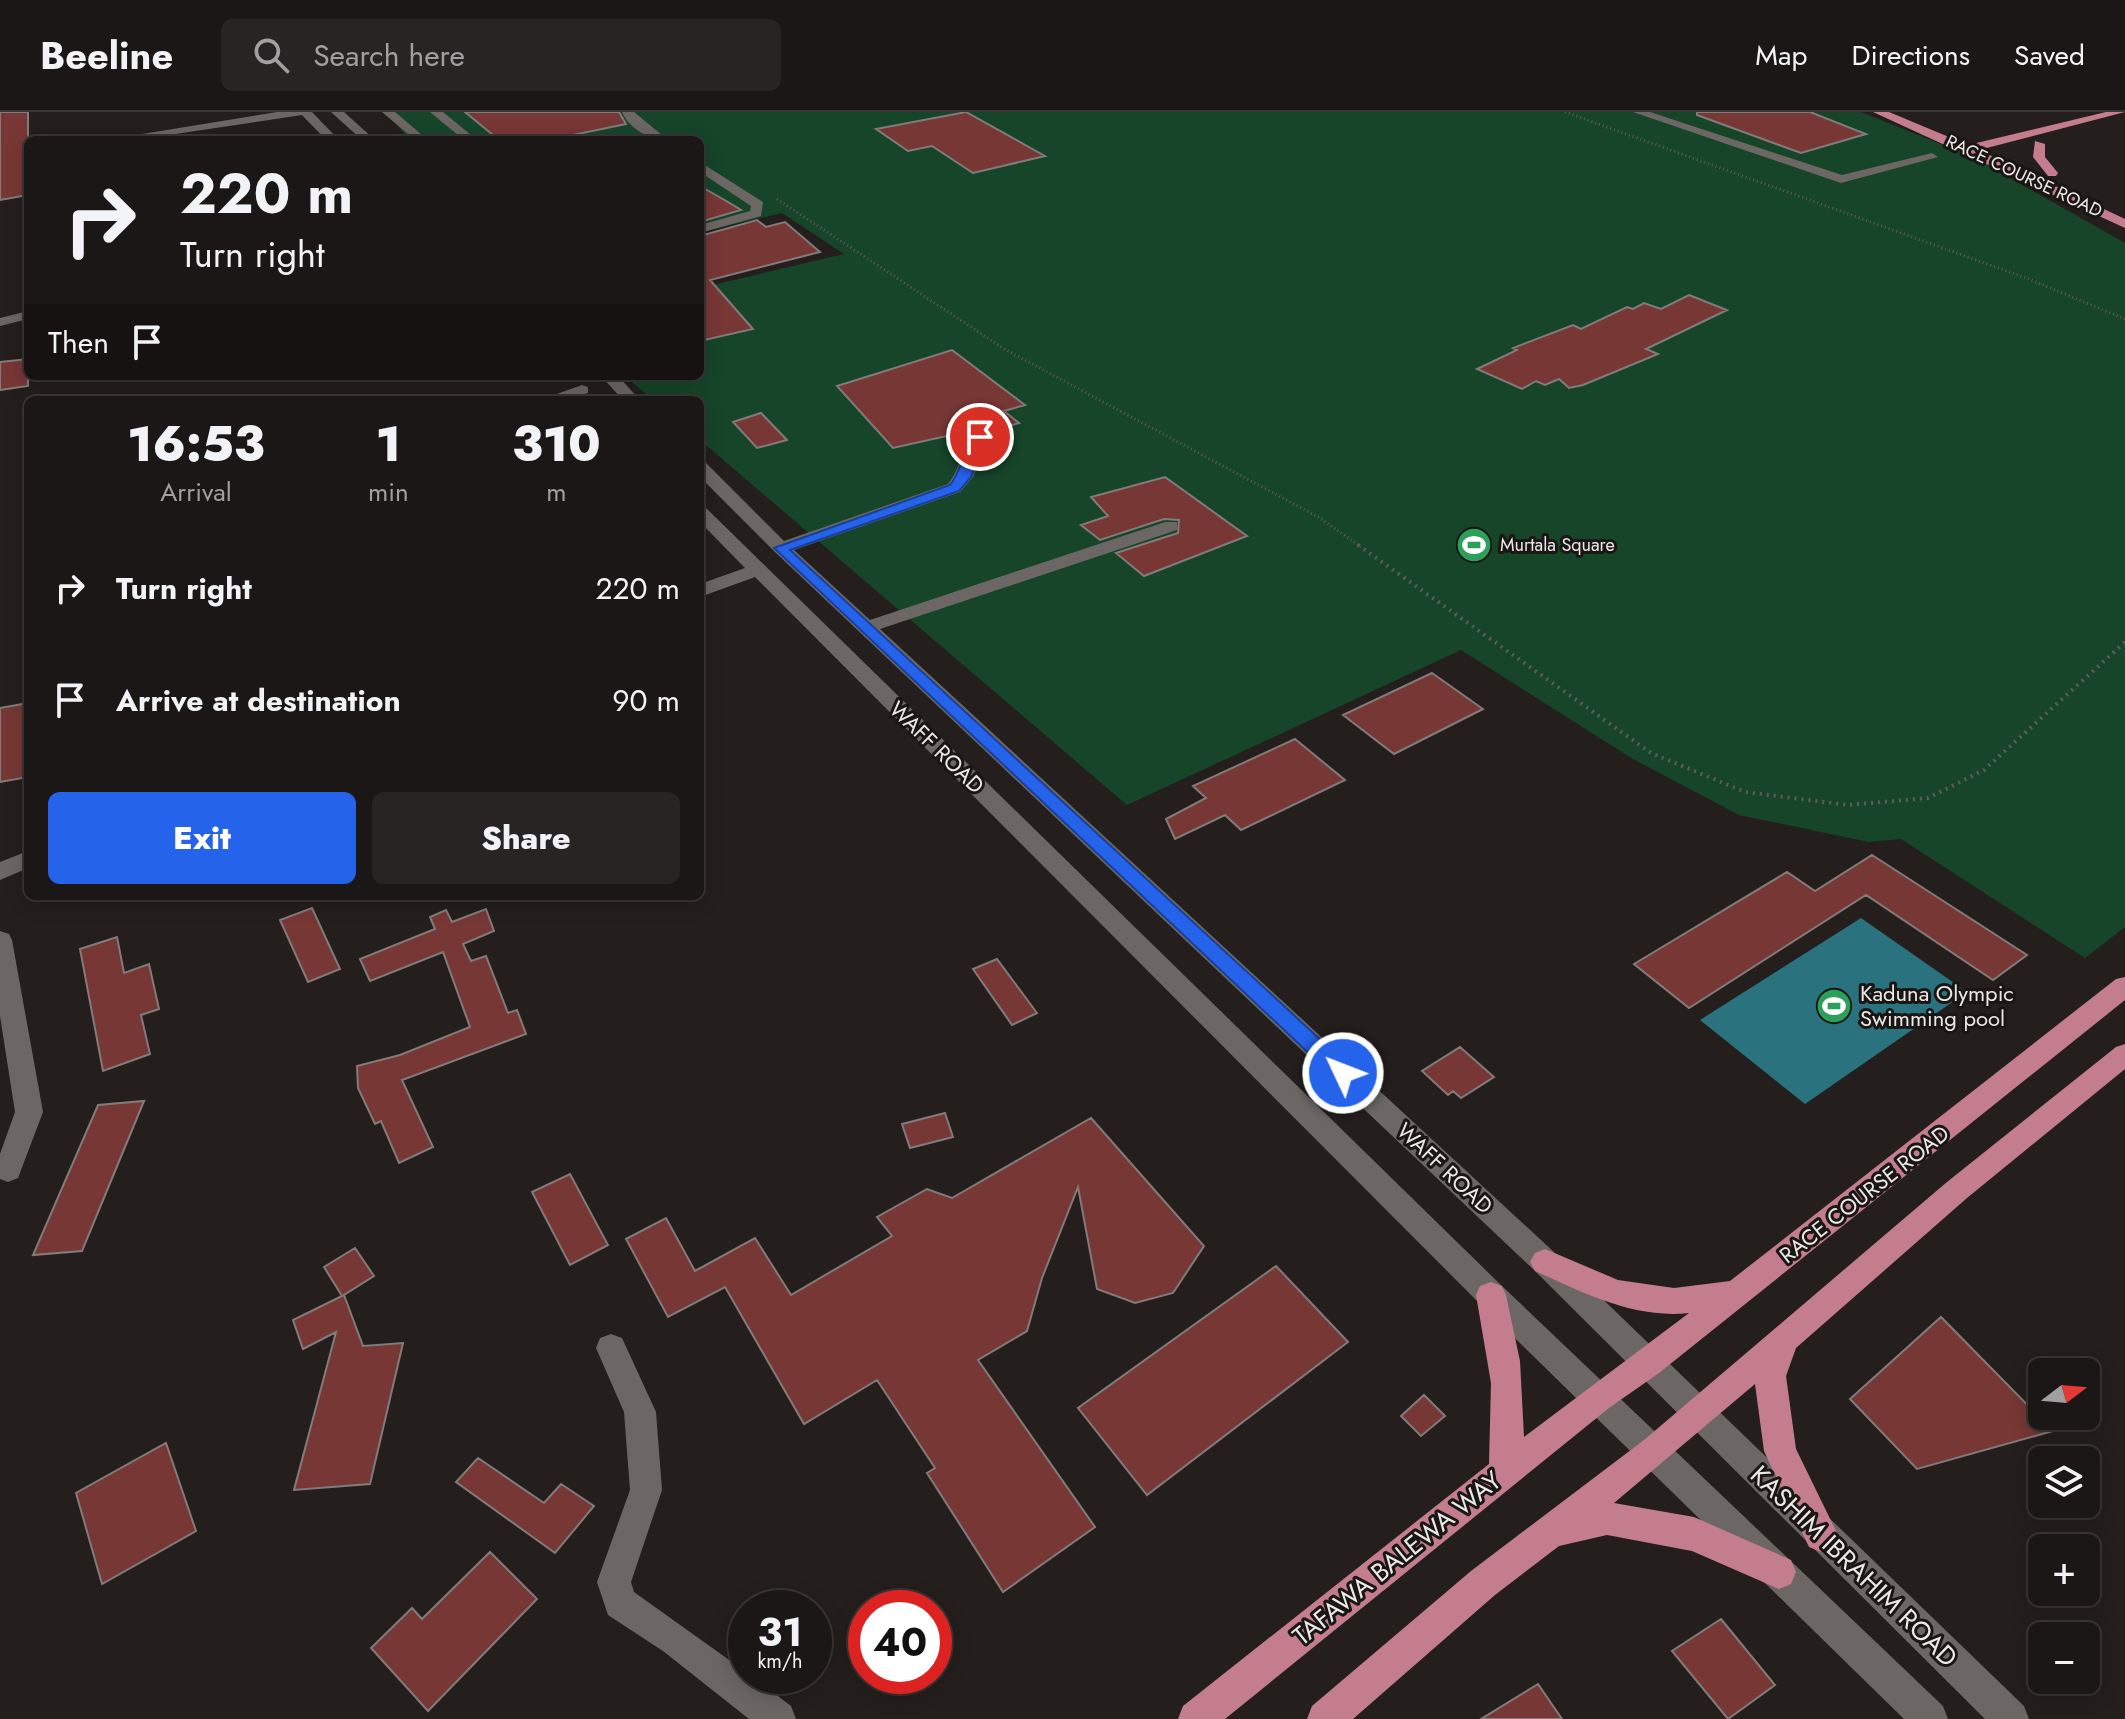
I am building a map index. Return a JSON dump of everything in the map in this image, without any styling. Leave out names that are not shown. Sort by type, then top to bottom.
[{"type":"main road","name":"RACE COURSE ROAD","points":[[1879,112],[1968,149],[2005,152],[2125,210]]},
{"type":"main road","name":"RACE COURSE ROAD","points":[[1904,112],[1942,127],[2125,224]]},
{"type":"main road","points":[[1987,151],[2027,136],[2120,112]]},
{"type":"main road","points":[[2005,152],[2125,123]]},
{"type":"main road","points":[[1942,127],[1957,129]]},
{"type":"main road","points":[[1971,131],[2027,136]]},
{"type":"main road","points":[[2039,144],[2039,157],[2052,173]]},
{"type":"main road","name":"RACE COURSE ROAD","points":[[1598,1397],[1648,1363],[2125,986]]},
{"type":"main road","points":[[1325,1719],[1483,1583],[1655,1451],[1786,1335],[2125,1054]]},
{"type":"main road","points":[[1545,1262],[1616,1293],[1674,1301],[1734,1294]]},
{"type":"main road","points":[[1491,1295],[1503,1343],[1511,1418],[1505,1472]]},
{"type":"main road","points":[[1786,1335],[1770,1376],[1780,1451],[1821,1535]]},
{"type":"main road","name":"TAFAWA BALEWA WAY","points":[[1196,1719],[1598,1397]]},
{"type":"main road","points":[[1552,1532],[1607,1518],[1694,1534],[1779,1572]]},
{"type":"street","points":[[138,136],[302,112],[329,136]]},
{"type":"street","points":[[337,112],[364,136]]},
{"type":"street","points":[[388,112],[417,136]]},
{"type":"street","points":[[436,112],[466,136]]},
{"type":"street","points":[[628,112],[631,119],[656,136]]},
{"type":"street","points":[[1639,112],[1841,179],[1968,149]]},
{"type":"street","points":[[704,169],[758,205],[756,213],[744,219],[704,228]]},
{"type":"street","points":[[0,311],[24,305]]},
{"type":"street","points":[[0,322],[24,316]]},
{"type":"street","points":[[573,380],[587,395]]},
{"type":"street","points":[[613,380],[628,396]]},
{"type":"street","points":[[781,548],[954,488],[964,477],[980,437]]},
{"type":"street","name":"WAFF ROAD","points":[[704,471],[781,548],[1545,1262],[1698,1413]]},
{"type":"street","name":"WAFF ROAD","points":[[704,516],[1491,1295],[1655,1451]]},
{"type":"street","points":[[868,627],[1171,526]]},
{"type":"street","points":[[704,590],[756,570]]},
{"type":"street","points":[[0,872],[24,861]]},
{"type":"street","points":[[0,940],[29,1112],[8,1170]]},
{"type":"street","points":[[611,1348],[640,1412],[646,1490],[614,1582],[620,1603],[675,1639],[778,1719]]},
{"type":"street","name":"KASHIM IBRAHIM ROAD","points":[[1698,1413],[2011,1719]]},
{"type":"street","points":[[1655,1451],[1930,1719]]},
{"type":"path","points":[[1565,112],[2029,279],[2125,319]]},
{"type":"path","points":[[773,197],[1006,350],[1320,518],[1651,753],[1745,792],[1848,805],[1928,798],[1984,770],[2125,642]]},
{"type":"green space","name":"Murtala Square","points":[[385,112],[1861,112],[1973,157],[2125,243],[2125,927],[2085,958],[1901,839],[1869,842],[1739,815],[1633,759],[1461,650],[1127,805],[704,443],[704,396],[648,396],[630,380],[704,380],[704,287],[844,254],[782,213],[704,231],[704,136],[406,136]]},
{"type":"water","name":"Kaduna Olympic Swimming pool","points":[[1861,918],[1967,992],[1805,1104],[1700,1020]]},
{"type":"building","points":[[0,112],[28,112],[28,136],[24,136],[24,196],[0,200]]},
{"type":"building","points":[[465,112],[619,112],[626,124],[568,136],[494,136]]},
{"type":"building","points":[[966,112],[1045,156],[973,173],[932,146],[908,151],[876,129]]},
{"type":"building","points":[[1697,112],[1810,112],[1866,134],[1801,153],[1697,115]]},
{"type":"building","points":[[704,188],[728,202],[741,210],[704,221]]},
{"type":"building","points":[[757,220],[766,227],[785,222],[820,252],[710,280],[753,329],[704,340],[704,235]]},
{"type":"building","points":[[1689,295],[1727,310],[1646,349],[1658,354],[1583,385],[1569,388],[1559,379],[1545,385],[1536,381],[1522,389],[1477,369],[1517,350],[1513,348],[1573,325],[1581,329],[1627,307],[1633,309],[1644,303],[1661,309]]},
{"type":"building","points":[[952,350],[1025,405],[1004,411],[1019,423],[987,433],[978,429],[893,448],[837,386]]},
{"type":"building","points":[[24,359],[24,380],[28,380],[28,386],[0,390],[0,362]]},
{"type":"building","points":[[761,413],[787,440],[757,448],[733,422]]},
{"type":"building","points":[[1165,477],[1247,536],[1144,576],[1116,553],[1178,533],[1179,520],[1164,519],[1100,540],[1081,525],[1108,516],[1091,497]]},
{"type":"building","points":[[1432,673],[1483,709],[1394,754],[1343,715]]},
{"type":"building","points":[[24,704],[24,778],[0,782],[0,708]]},
{"type":"building","points":[[1295,739],[1345,780],[1241,830],[1225,815],[1175,839],[1166,819],[1206,798],[1193,786]]},
{"type":"building","points":[[1872,855],[2027,955],[1993,980],[1866,895],[1689,1008],[1634,964],[1787,872],[1815,891]]},
{"type":"building","points":[[312,908],[340,969],[308,982],[280,920]]},
{"type":"building","points":[[486,909],[494,931],[463,944],[471,961],[486,956],[508,1013],[517,1010],[526,1034],[402,1080],[433,1147],[399,1163],[381,1121],[375,1124],[358,1088],[357,1066],[400,1055],[470,1027],[443,952],[370,981],[360,959],[435,929],[430,917],[446,910],[452,922]]},
{"type":"building","points":[[117,937],[124,973],[149,964],[159,1009],[141,1015],[150,1054],[103,1071],[80,949]]},
{"type":"building","points":[[997,959],[1037,1013],[1012,1025],[973,969]]},
{"type":"building","points":[[1460,1047],[1494,1077],[1461,1098],[1453,1091],[1448,1095],[1422,1071]]},
{"type":"building","points":[[144,1101],[82,1251],[33,1255],[98,1105]]},
{"type":"building","points":[[945,1113],[953,1137],[910,1148],[902,1124]]},
{"type":"building","points":[[1091,1118],[1204,1246],[1173,1293],[1135,1303],[1097,1289],[1078,1187],[1042,1278],[1027,1331],[978,1360],[1095,1527],[1003,1592],[927,1473],[935,1468],[877,1380],[804,1424],[725,1287],[668,1317],[626,1239],[666,1218],[695,1271],[755,1238],[791,1295],[892,1236],[877,1217],[927,1189],[952,1198]]},
{"type":"building","points":[[570,1174],[608,1245],[570,1265],[532,1192]]},
{"type":"building","points":[[355,1248],[374,1276],[344,1295],[363,1346],[403,1343],[370,1484],[294,1490],[336,1332],[303,1349],[293,1320],[342,1296],[324,1267]]},
{"type":"building","points":[[1276,1266],[1348,1342],[1147,1495],[1078,1408]]},
{"type":"building","points":[[1941,1317],[2028,1406],[2028,1430],[2053,1431],[1917,1469],[1850,1399]]},
{"type":"building","points":[[1424,1395],[1445,1416],[1421,1436],[1401,1416]]},
{"type":"building","points":[[166,1443],[196,1531],[102,1584],[76,1493]]},
{"type":"building","points":[[478,1458],[544,1503],[561,1484],[594,1506],[555,1553],[456,1482]]},
{"type":"building","points":[[490,1552],[537,1599],[428,1711],[371,1648],[412,1608],[422,1619]]},
{"type":"building","points":[[1721,1619],[1775,1685],[1728,1719],[1672,1651]]},
{"type":"building","points":[[1538,1684],[1562,1719],[1481,1719]]},
{"type":"place","name":"Murtala Square","points":[[1474,545]]},
{"type":"place","name":"Kaduna Olympic Swimming pool","points":[[1834,1006]]},
{"type":"route","points":[[980,437],[964,477],[954,488],[781,548],[1343,1073]]}]
